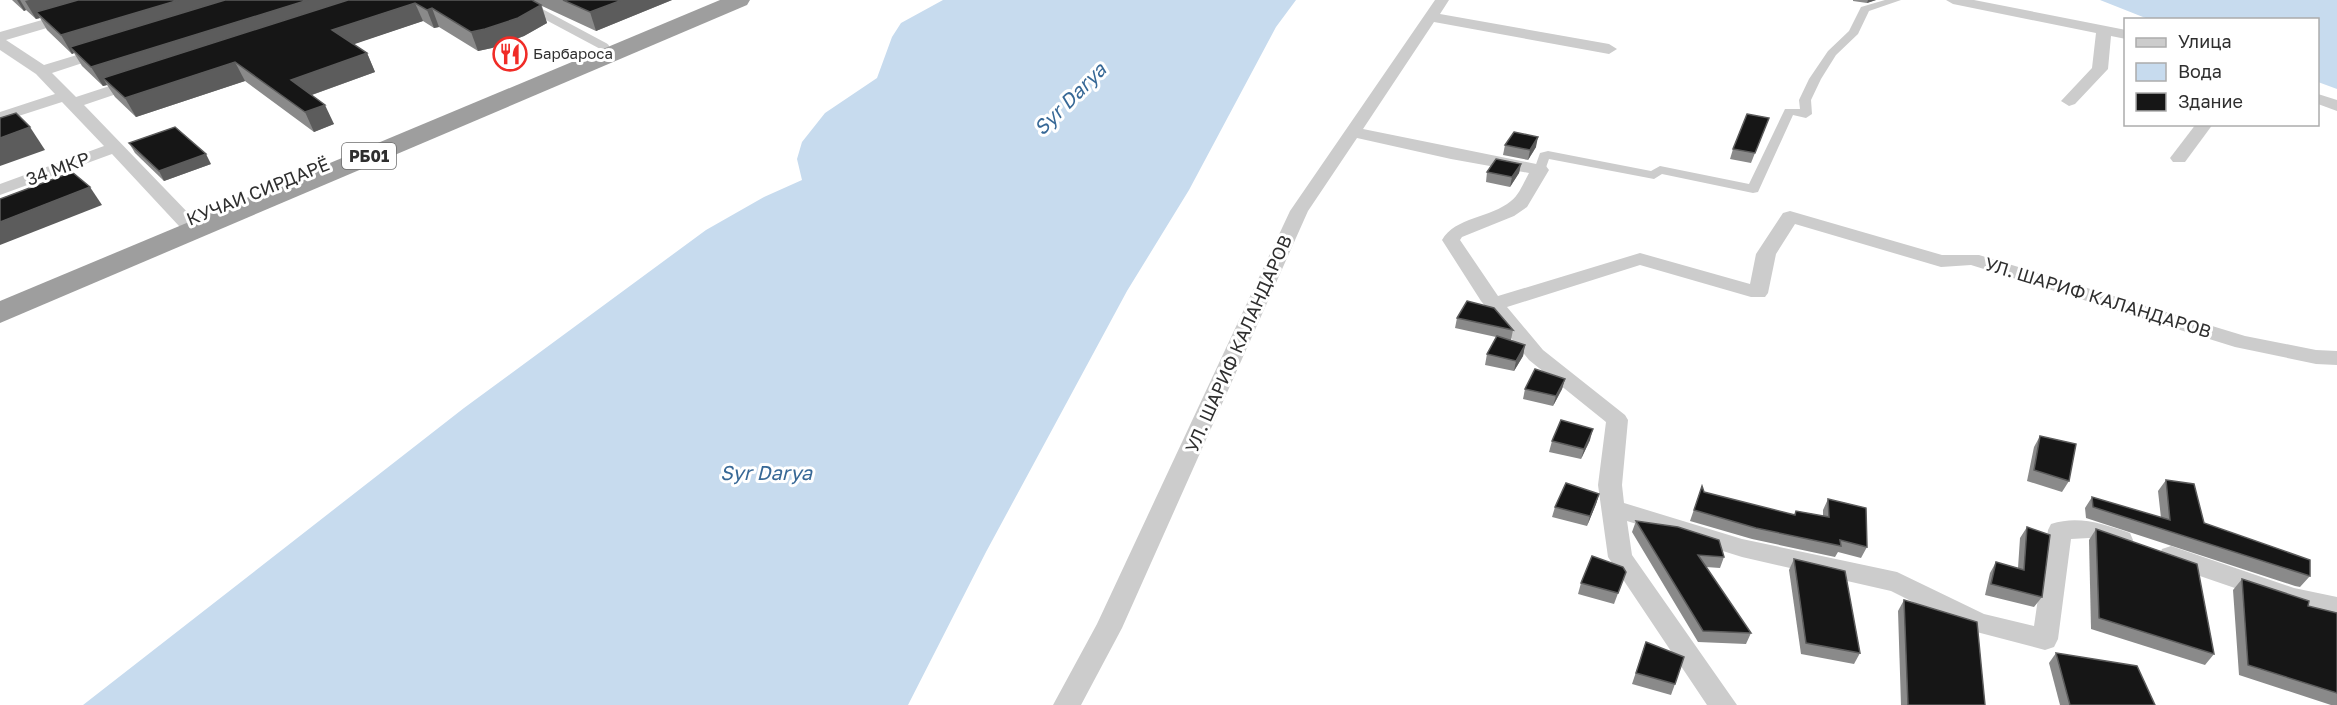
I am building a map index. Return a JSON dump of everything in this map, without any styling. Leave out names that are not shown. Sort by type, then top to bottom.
[{"type":"highway","name":"КУЧАИ СИРДАРЁ","points":[[0,300],[715,0]]},
{"type":"highway","name":"РБ01","points":[[0,313],[738,0]]},
{"type":"street","points":[[0,37],[127,0]]},
{"type":"street","points":[[1723,705],[1620,558],[1610,485],[1617,420],[1536,355],[1494,304],[1451,240],[1455,233],[1508,212],[1521,203],[1544,156],[1548,155],[1654,175],[1660,170],[1753,189],[1789,111],[1806,114],[1805,100],[1832,53],[1854,32],[1865,9],[1896,0]]},
{"type":"street","points":[[1953,0],[2124,35]]},
{"type":"street","points":[[1436,8],[1610,49]]},
{"type":"street","name":"УЛ. ШАРИФ КАЛАНДАРОВ","points":[[1067,705],[1109,628],[1299,211],[1436,8]]},
{"type":"street","points":[[2069,101],[2100,69],[2104,31]]},
{"type":"street","points":[[0,43],[42,70],[186,222]]},
{"type":"street","points":[[42,70],[122,46]]},
{"type":"street","points":[[0,117],[150,78]]},
{"type":"street","points":[[2319,99],[2337,106]]},
{"type":"street","points":[[2179,158],[2203,126]]},
{"type":"street","points":[[1353,132],[1451,154],[1539,170]]},
{"type":"street","name":"34 МКР","points":[[0,190],[116,147]]},
{"type":"street","name":"УЛ. ШАРИФ КАЛАНДАРОВ","points":[[1494,304],[1640,259],[1758,293],[1766,254],[1790,217],[1941,261],[1972,259],[2242,342],[2316,357],[2337,358]]},
{"type":"street","points":[[1613,508],[1742,548],[1898,582],[1978,623],[2044,639],[2061,530],[2090,530],[2293,598],[2337,607]]},
{"type":"lane","points":[[517,0],[605,47]]},
{"type":"water","name":"Syr Darya","points":[[943,0],[1296,0],[1276,27],[1189,190],[1127,291],[986,552],[908,705],[83,705],[464,408],[706,230],[764,197],[802,180],[797,159],[802,142],[825,113],[877,78],[892,37],[901,23]]},
{"type":"water","points":[[2100,0],[2337,0],[2337,89],[2319,82],[2319,18],[2145,18]]},
{"type":"building","points":[[78,0],[179,0],[61,35],[36,12]]},
{"type":"building","points":[[225,0],[308,0],[91,67],[70,47]]},
{"type":"building","points":[[348,0],[532,0],[541,5],[518,18],[471,32],[432,8],[427,10],[415,3],[332,30],[367,53],[291,80],[325,105],[305,112],[235,62],[125,98],[103,78]]},
{"type":"building","points":[[563,0],[622,0],[590,12]]},
{"type":"building","points":[[16,113],[30,127],[0,138],[0,118]]},
{"type":"building","points":[[1747,114],[1769,118],[1755,153],[1733,149]]},
{"type":"building","points":[[175,127],[206,154],[159,171],[129,143]]},
{"type":"building","points":[[1514,132],[1538,137],[1530,150],[1505,145]]},
{"type":"building","points":[[1496,159],[1521,164],[1512,177],[1487,172]]},
{"type":"building","points":[[72,172],[90,187],[0,222],[0,199]]},
{"type":"building","points":[[1467,301],[1494,308],[1513,330],[1457,318]]},
{"type":"building","points":[[1497,336],[1525,345],[1516,361],[1487,354]]},
{"type":"building","points":[[1535,369],[1565,379],[1556,396],[1525,389]]},
{"type":"building","points":[[1561,420],[1593,429],[1584,449],[1552,441]]},
{"type":"building","points":[[2040,436],[2076,444],[2069,481],[2034,470]]},
{"type":"building","points":[[2166,480],[2194,484],[2204,523],[2310,560],[2310,576],[2093,507],[2092,497],[2170,520]]},
{"type":"building","points":[[1566,483],[1599,494],[1590,516],[1555,507]]},
{"type":"building","points":[[1702,486],[1704,492],[1795,515],[1796,511],[1829,517],[1828,499],[1866,508],[1867,547],[1840,540],[1841,546],[1756,528],[1694,510]]},
{"type":"building","points":[[1636,521],[1678,527],[1719,540],[1724,557],[1698,555],[1751,633],[1703,631]]},
{"type":"building","points":[[2027,527],[2050,535],[2042,597],[1991,584],[1996,562],[2024,570]]},
{"type":"building","points":[[2096,529],[2197,564],[2214,654],[2099,618]]},
{"type":"building","points":[[1592,556],[1623,567],[1626,572],[1618,593],[1581,583]]},
{"type":"building","points":[[1794,559],[1845,571],[1860,653],[1806,643]]},
{"type":"building","points":[[2242,579],[2309,601],[2308,606],[2337,613],[2337,693],[2248,665]]},
{"type":"building","points":[[1904,600],[1977,622],[1985,705],[1908,705]]},
{"type":"building","points":[[1646,642],[1684,657],[1675,684],[1636,673]]},
{"type":"building","points":[[2056,653],[2137,666],[2155,705],[2070,705]]},
{"type":"place","name":"Барбароса","points":[[510,54]]}]
